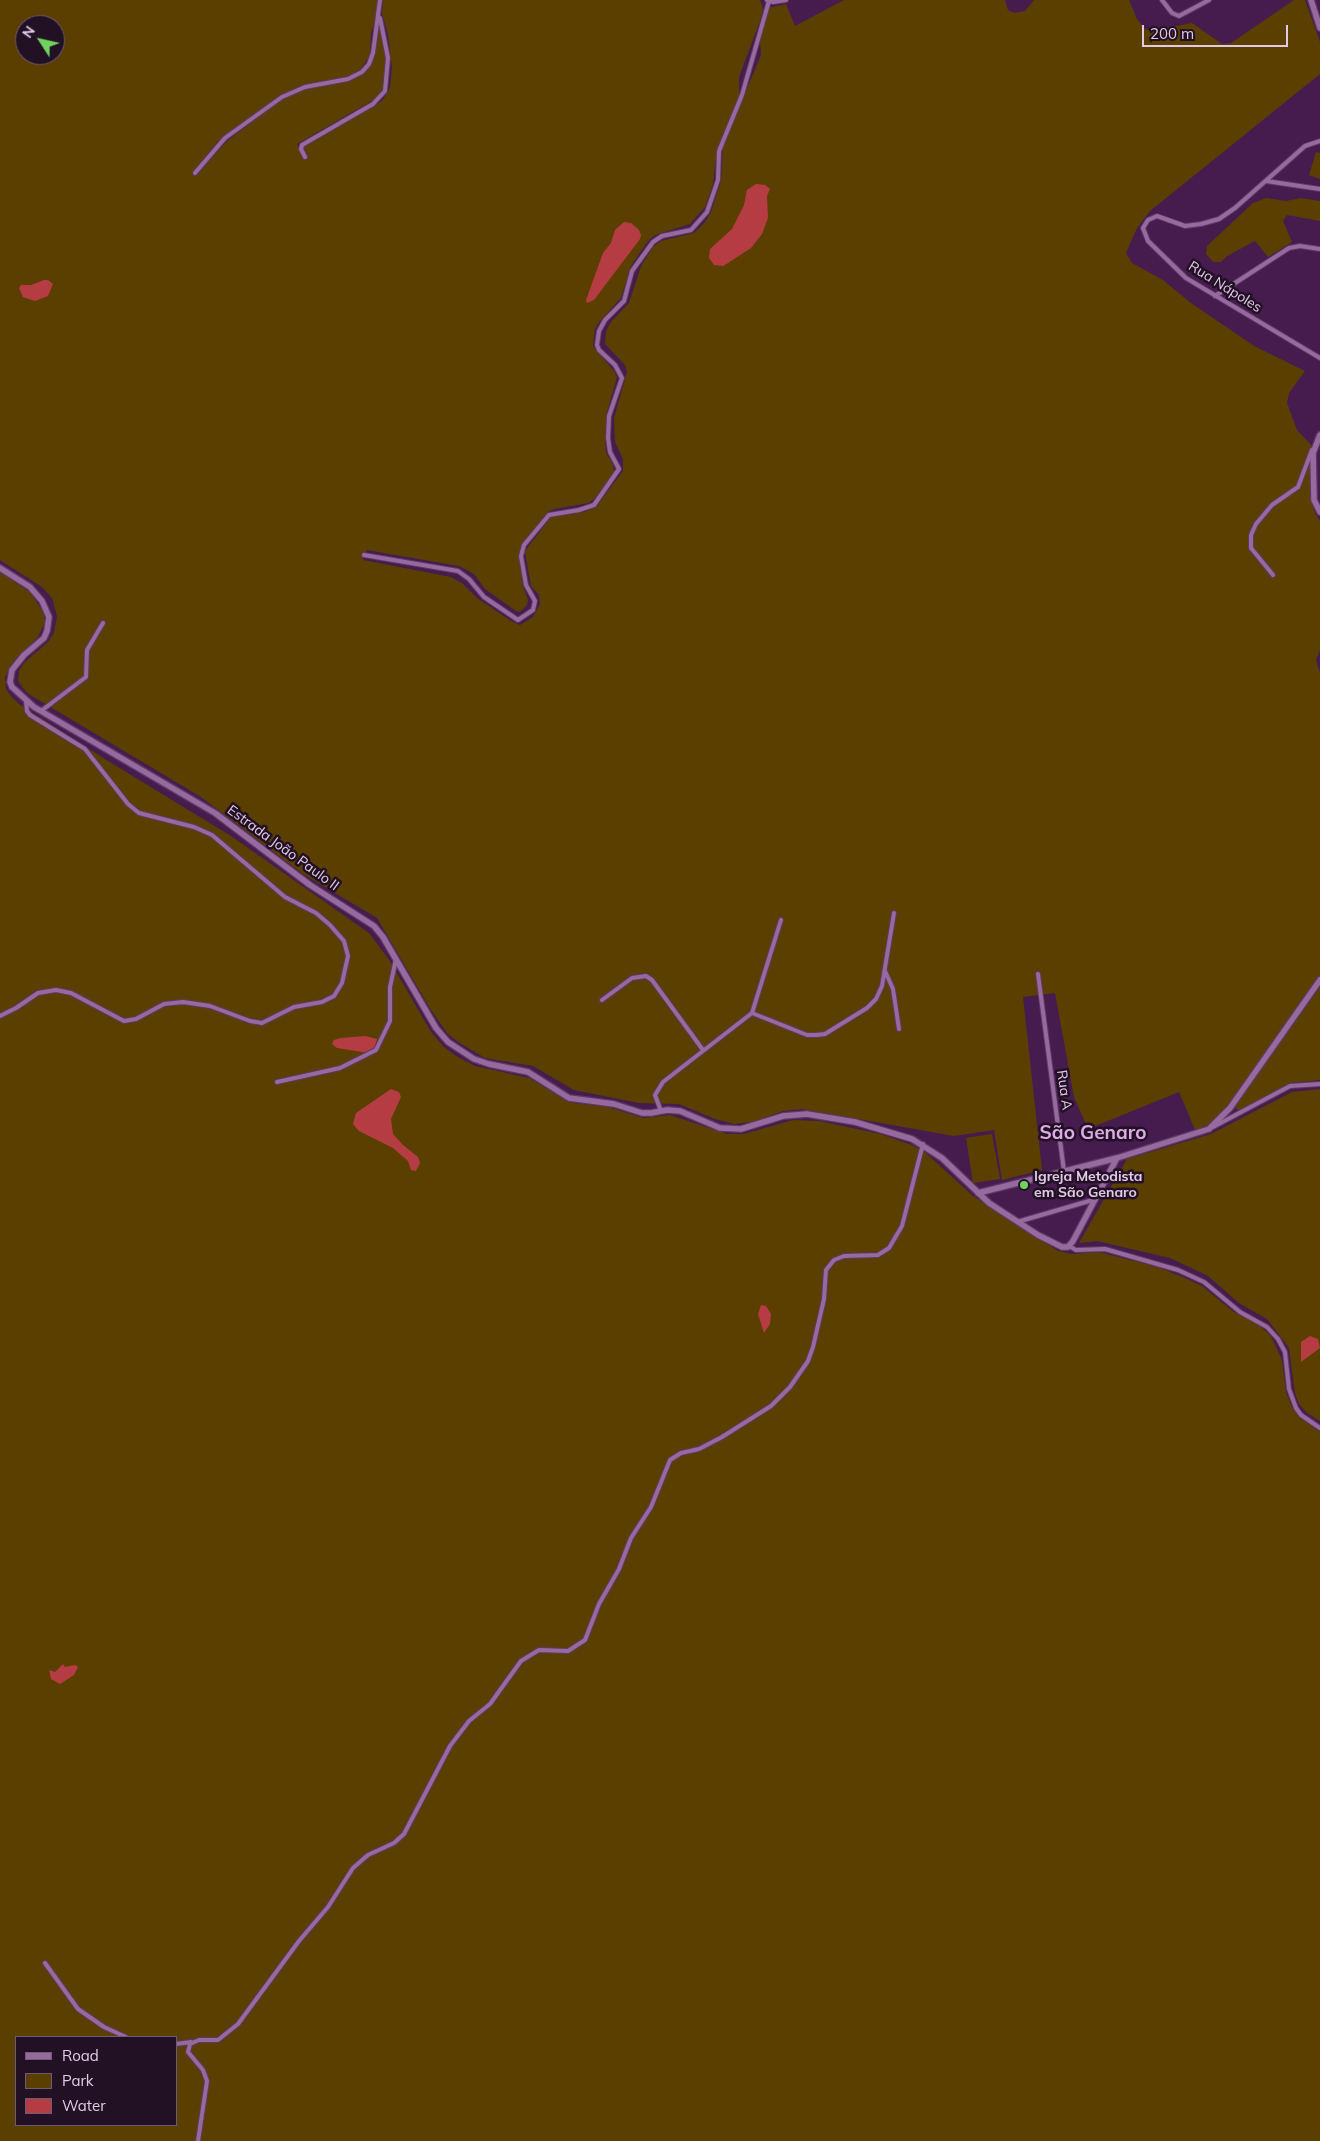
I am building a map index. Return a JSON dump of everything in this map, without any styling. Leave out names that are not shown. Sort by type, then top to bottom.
[{"type":"street","points":[[195,173],[225,138],[282,97],[305,86],[348,79],[362,72],[369,64],[374,53],[374,33],[379,14],[380,0]]},
{"type":"street","points":[[364,555],[458,571],[469,579],[484,597],[518,620],[533,610],[535,601],[526,585],[521,556],[524,545],[549,515],[579,510],[594,504],[619,469],[610,452],[608,438],[609,416],[622,378],[615,366],[599,350],[597,345],[601,327],[624,301],[632,271],[653,242],[662,236],[691,230],[705,214],[717,187],[719,151],[742,96],[768,1],[786,0]]},
{"type":"street","points":[[1162,0],[1170,12],[1177,16],[1209,0]]},
{"type":"street","points":[[1311,0],[1320,28]]},
{"type":"street","points":[[305,157],[301,149],[302,145],[373,104],[385,91],[388,58],[379,14]]},
{"type":"street","points":[[1266,181],[1305,146],[1320,141]]},
{"type":"street","points":[[1266,181],[1320,189]]},
{"type":"street","name":"Rua Nápoles","points":[[1266,181],[1234,208],[1214,221],[1186,226],[1160,216],[1150,218],[1143,228],[1148,241],[1186,278],[1320,358]]},
{"type":"street","points":[[1215,296],[1289,248],[1300,246],[1320,249]]},
{"type":"street","points":[[1273,575],[1251,548],[1251,535],[1256,524],[1272,504],[1300,484],[1320,434]]},
{"type":"street","points":[[1315,446],[1314,500],[1320,512]]},
{"type":"street","name":"Estrada João Paulo II","points":[[0,568],[36,594],[47,609],[49,617],[44,638],[18,661],[10,676],[12,687],[26,701],[41,711],[215,813],[310,885],[374,926],[396,959],[436,1028],[448,1042],[474,1059],[528,1072],[570,1098],[614,1104],[642,1113],[680,1111],[711,1125],[729,1129],[754,1126],[783,1116],[807,1114],[855,1122],[923,1144],[942,1158],[978,1193],[1016,1222],[1056,1245],[1070,1246],[1076,1250],[1106,1249],[1178,1270],[1204,1282],[1240,1312],[1267,1327],[1278,1339],[1285,1352],[1289,1389],[1296,1408],[1308,1422],[1320,1428]]},
{"type":"street","points":[[41,711],[86,677],[87,650],[103,623]]},
{"type":"street","points":[[0,1016],[38,993],[56,990],[77,996],[124,1021],[136,1019],[164,1004],[183,1002],[210,1006],[250,1021],[262,1023],[294,1007],[322,1002],[334,996],[342,983],[348,956],[344,941],[330,925],[316,913],[285,897],[212,835],[194,827],[139,813],[128,804],[85,749],[30,715],[27,711],[26,701]]},
{"type":"street","points":[[752,1013],[807,1034],[825,1034],[872,1003],[881,990],[894,913]]},
{"type":"street","points":[[661,1111],[656,1095],[659,1087],[703,1050],[752,1013],[781,920]]},
{"type":"street","points":[[277,1082],[340,1068],[376,1050],[390,1021],[390,987],[396,959]]},
{"type":"street","points":[[885,971],[893,989],[899,1029]]},
{"type":"street","name":"Rua A","points":[[1038,974],[1064,1170]]},
{"type":"street","points":[[602,1000],[632,978],[646,976],[652,980],[703,1050]]},
{"type":"street","points":[[1209,1129],[1230,1108],[1320,980]]},
{"type":"street","points":[[978,1193],[1117,1158],[1209,1129],[1249,1110],[1290,1086],[1320,1084]]},
{"type":"street","points":[[178,2044],[218,2040],[238,2024],[299,1941],[328,1907],[353,1868],[368,1855],[394,1843],[404,1834],[450,1746],[469,1721],[490,1704],[521,1661],[539,1650],[568,1651],[585,1640],[599,1604],[619,1569],[631,1538],[652,1507],[670,1460],[681,1453],[706,1446],[737,1428],[771,1406],[790,1387],[808,1361],[813,1347],[824,1299],[826,1270],[834,1260],[844,1256],[884,1253],[889,1248],[902,1226],[923,1144]]},
{"type":"street","points":[[1070,1246],[1117,1158]]},
{"type":"street","points":[[1016,1222],[1096,1199]]},
{"type":"street","points":[[45,1963],[78,2009],[104,2027],[124,2036]]},
{"type":"street","points":[[193,2042],[187,2050],[203,2070],[207,2081],[198,2141]]},
{"type":"green space","points":[[0,0],[378,0],[377,15],[371,33],[370,55],[361,69],[350,76],[300,86],[275,100],[218,141],[192,173],[196,176],[226,142],[281,100],[302,89],[346,82],[363,74],[376,55],[376,33],[380,21],[386,54],[386,80],[383,91],[375,99],[297,144],[304,159],[307,157],[302,148],[382,101],[390,88],[392,67],[388,35],[382,13],[383,0],[760,0],[763,9],[760,21],[739,77],[739,97],[717,149],[713,184],[705,207],[690,224],[655,235],[648,241],[631,266],[621,298],[595,329],[593,346],[617,377],[607,412],[605,438],[606,453],[613,464],[614,472],[595,498],[589,503],[554,509],[548,512],[522,544],[519,556],[523,586],[528,600],[527,605],[520,612],[516,611],[485,589],[474,574],[459,566],[367,550],[363,560],[451,577],[462,583],[477,598],[520,625],[533,617],[540,604],[539,595],[531,586],[525,552],[528,547],[551,517],[584,512],[596,507],[623,471],[623,459],[615,442],[614,418],[627,372],[625,365],[605,344],[606,331],[611,322],[629,303],[641,266],[653,247],[661,241],[694,233],[706,221],[711,212],[721,181],[723,146],[761,55],[760,39],[768,8],[786,4],[795,26],[844,0],[1005,0],[1008,10],[1014,13],[1025,11],[1034,0],[1129,0],[1137,19],[1145,29],[1152,31],[1192,23],[1222,44],[1231,43],[1294,0],[1305,0],[1320,42],[1320,74],[1150,211],[1137,228],[1126,253],[1132,263],[1163,280],[1191,303],[1254,346],[1305,371],[1289,393],[1287,403],[1297,430],[1312,446],[1311,500],[1320,521],[1320,650],[1316,660],[1320,673],[1320,975],[1223,1113],[1207,1127],[1196,1132],[1179,1092],[1088,1129],[1074,1097],[1055,993],[1023,997],[1042,1170],[1002,1180],[994,1130],[954,1136],[802,1109],[783,1111],[753,1122],[735,1124],[715,1119],[679,1104],[639,1103],[574,1090],[533,1066],[485,1058],[447,1033],[431,1010],[377,918],[303,874],[201,797],[27,693],[18,681],[19,671],[24,663],[48,642],[54,633],[57,616],[52,598],[42,587],[0,560]]},
{"type":"green space","points":[[1316,152],[1320,153],[1320,179],[1309,175]]},
{"type":"green space","points":[[1266,198],[1286,201],[1301,198],[1320,201],[1320,221],[1287,215],[1283,221],[1292,242],[1268,257],[1255,241],[1227,256],[1221,262],[1213,262],[1206,254],[1207,246],[1253,203]]},
{"type":"green space","points":[[0,572],[31,593],[44,614],[45,622],[38,637],[14,661],[5,677],[6,689],[10,695],[19,704],[108,761],[231,836],[369,933],[390,961],[431,1032],[444,1047],[456,1056],[475,1066],[529,1078],[574,1103],[608,1107],[643,1118],[670,1115],[727,1134],[744,1134],[793,1120],[819,1121],[880,1134],[912,1145],[926,1153],[973,1196],[1058,1251],[1072,1254],[1099,1252],[1158,1267],[1202,1286],[1234,1312],[1258,1324],[1271,1336],[1282,1360],[1286,1392],[1292,1407],[1299,1417],[1320,1432],[1320,2141],[0,2141]]},
{"type":"green space","points":[[1320,987],[1320,1080],[1292,1083],[1240,1111],[1234,1107]]},
{"type":"green space","points":[[1320,1089],[1320,1421],[1307,1413],[1299,1404],[1295,1393],[1289,1348],[1267,1319],[1239,1303],[1208,1276],[1170,1258],[1097,1241],[1079,1243],[1127,1159],[1211,1134],[1292,1092]]},
{"type":"green space","points":[[992,1134],[1000,1179],[973,1183],[966,1138]]},
{"type":"water","points":[[756,184],[765,185],[770,189],[767,196],[768,218],[762,234],[751,248],[728,263],[723,266],[714,265],[709,258],[710,249],[732,229],[744,205],[747,190]]},
{"type":"water","points":[[624,222],[631,223],[639,230],[640,239],[594,300],[587,303],[586,300],[603,253],[611,243],[615,230]]},
{"type":"water","points":[[48,280],[53,284],[48,296],[35,301],[23,297],[19,288],[21,285],[31,285]]},
{"type":"water","points":[[365,1036],[377,1039],[375,1047],[368,1053],[337,1048],[332,1044],[334,1040],[341,1038]]},
{"type":"water","points":[[391,1089],[399,1092],[401,1097],[391,1119],[393,1134],[418,1157],[420,1163],[416,1171],[411,1170],[408,1161],[393,1148],[359,1131],[353,1124],[356,1113]]},
{"type":"water","points":[[761,1305],[766,1306],[771,1314],[770,1324],[764,1333],[758,1314]]},
{"type":"water","points":[[1310,1336],[1318,1339],[1320,1348],[1301,1362],[1301,1342]]},
{"type":"water","points":[[63,1664],[65,1667],[75,1665],[78,1667],[74,1675],[60,1684],[51,1679],[49,1670],[55,1672]]},
{"type":"place","name":"Igreja Metodista em São Genaro","points":[[1024,1185]]},
{"type":"district","name":"São Genaro","points":[[1093,1133]]}]
